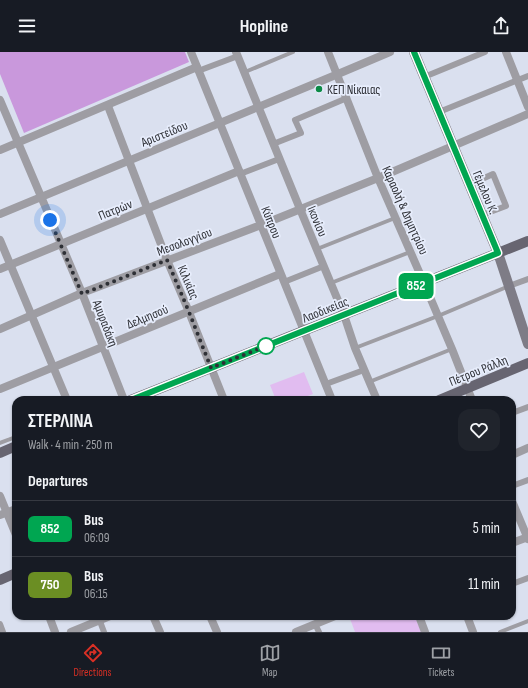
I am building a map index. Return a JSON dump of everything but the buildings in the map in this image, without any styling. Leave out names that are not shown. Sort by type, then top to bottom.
[{"type":"main road","name":"Γέμελου Κ.","points":[[414,52],[498,253],[526,329],[528,344]]},
{"type":"main road","name":"Λαοδικείας","points":[[141,396],[528,241]]},
{"type":"main road","name":"Πέτρου Ράλλη","points":[[448,396],[528,363]]},
{"type":"main road","points":[[0,452],[12,448]]},
{"type":"main road","points":[[0,580],[12,575]]},
{"type":"street","name":"Κύπρου","points":[[190,52],[330,396]]},
{"type":"street","name":"Καραολή & Δημητρίου","points":[[328,52],[378,178],[411,252],[470,396]]},
{"type":"street","name":"Αριστείδου","points":[[0,214],[390,52]]},
{"type":"street","points":[[424,77],[485,52]]},
{"type":"street","points":[[506,52],[528,107]]},
{"type":"street","points":[[0,150],[237,54]]},
{"type":"street","name":"Ικονίου","points":[[237,54],[279,160],[344,315],[375,396]]},
{"type":"street","points":[[439,112],[528,76]]},
{"type":"street","points":[[273,144],[301,133],[296,120],[347,98]]},
{"type":"street","name":"Αμυραδάκη","points":[[0,100],[82,294],[122,396]]},
{"type":"street","name":"Κιλικίας","points":[[108,106],[167,260],[222,396]]},
{"type":"street","name":"Μεσολογγίου","points":[[0,329],[167,260],[261,225],[378,178],[528,114]]},
{"type":"street","points":[[240,173],[279,160]]},
{"type":"street","name":"Πατρών","points":[[0,269],[240,173]]},
{"type":"street","points":[[469,185],[493,174],[506,206],[482,215]]},
{"type":"street","points":[[0,240],[65,396]]},
{"type":"street","points":[[284,282],[324,266]]},
{"type":"street","name":"Δελμησού","points":[[0,389],[280,274]]},
{"type":"street","points":[[509,286],[528,279]]},
{"type":"street","points":[[326,384],[364,370]]},
{"type":"street","points":[[516,412],[528,407]]},
{"type":"street","points":[[516,452],[528,448]]},
{"type":"street","points":[[516,484],[528,480]]},
{"type":"street","points":[[0,496],[3,514],[12,529]]},
{"type":"street","points":[[516,510],[528,538],[516,542]]},
{"type":"street","points":[[516,582],[528,578]]},
{"type":"street","points":[[50,620],[55,632]]},
{"type":"street","points":[[71,632],[94,620]]},
{"type":"street","points":[[99,620],[104,632]]},
{"type":"street","points":[[155,620],[160,632]]},
{"type":"street","points":[[212,620],[217,632]]},
{"type":"street","points":[[296,632],[317,628],[329,620]]},
{"type":"street","points":[[420,620],[425,632]]},
{"type":"street","points":[[468,620],[473,632]]},
{"type":"street","points":[[0,624],[3,632]]},
{"type":"lane","points":[[244,73],[293,52]]},
{"type":"lane","points":[[316,249],[396,218]]},
{"type":"lane","points":[[331,283],[411,252]]},
{"type":"lane","points":[[356,348],[509,286]]},
{"type":"lane","points":[[369,382],[452,349]]},
{"type":"lane","points":[[0,443],[12,438]]},
{"type":"lane","points":[[500,632],[528,621]]},
{"type":"shaded area","points":[[0,52],[185,52],[189,62],[24,133],[0,74]]},
{"type":"shaded area","points":[[304,372],[313,394],[308,396],[274,396],[270,385]]},
{"type":"shaded area","points":[[350,620],[416,620],[421,632],[355,632]]},
{"type":"bus line","name":"852","points":[[141,396],[498,253],[414,52]]},
{"type":"place","name":"ΚΕΠ Νίκαιας","points":[[319,89]]},
{"type":"route","points":[[50,220],[82,294],[167,260],[211,368],[266,346]]}]
